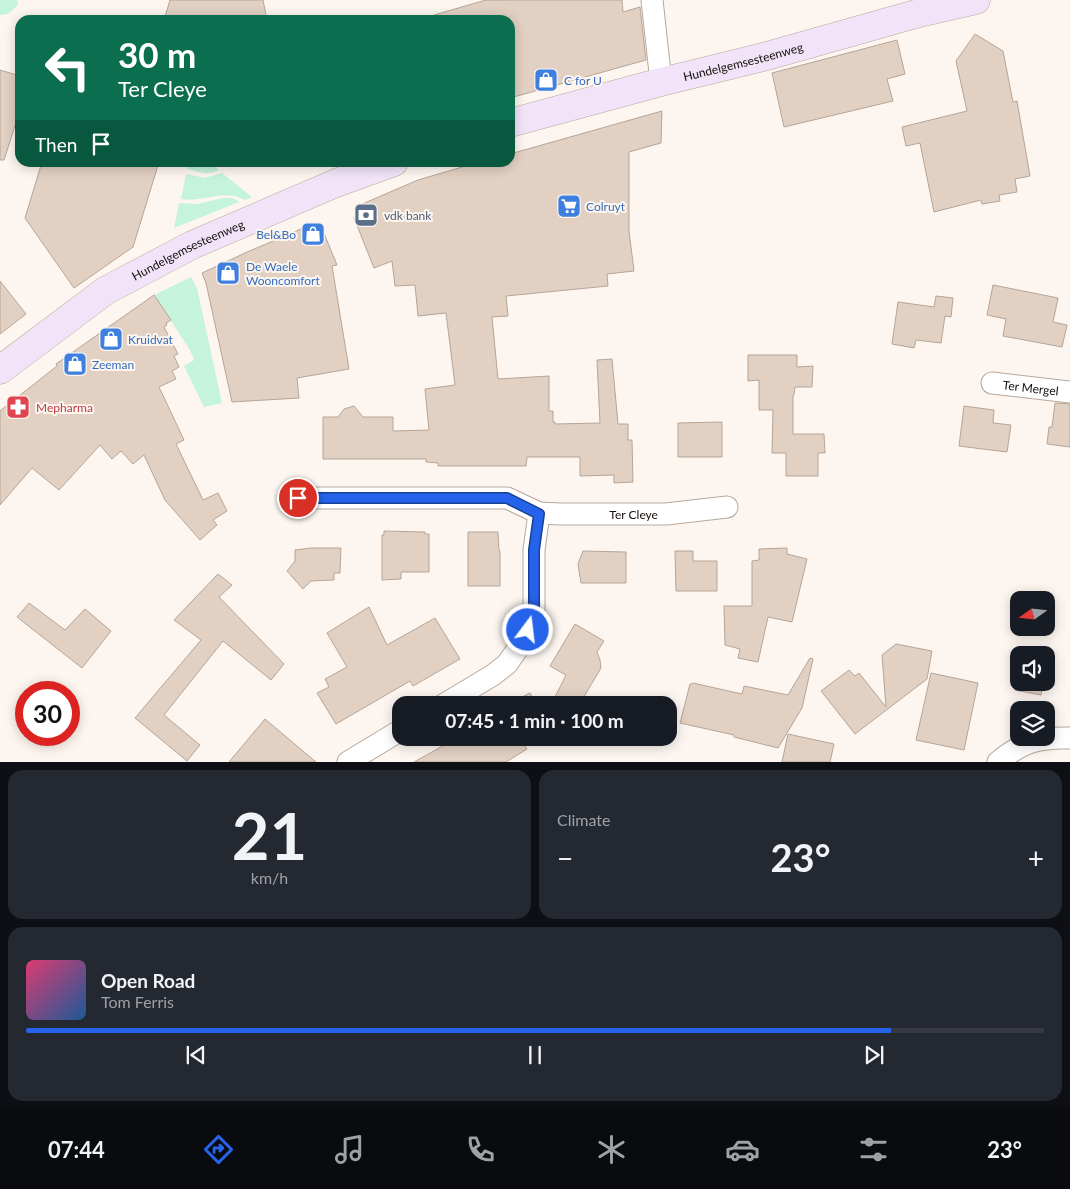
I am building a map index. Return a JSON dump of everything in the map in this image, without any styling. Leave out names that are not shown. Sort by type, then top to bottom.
[{"type":"main road","name":"Hundelgemsesteenweg","points":[[515,122],[661,82],[767,56],[919,13],[976,0]]},
{"type":"main road","name":"Hundelgemsesteenweg","points":[[0,370],[105,291],[192,245],[336,183],[380,167]]},
{"type":"street","points":[[652,0],[661,82]]},
{"type":"street","name":"Ter Mergel","points":[[992,383],[1070,392]]},
{"type":"street","name":"Ter Cleye","points":[[298,498],[507,498],[539,514],[666,514],[727,507]]},
{"type":"street","points":[[458,696],[508,664],[521,644],[534,614],[534,550],[539,514]]},
{"type":"street","points":[[348,762],[392,735]]},
{"type":"street","points":[[998,762],[1022,744],[1050,738],[1070,738]]},
{"type":"green space","points":[[0,0],[17,0],[18,5],[8,14],[0,15]]},
{"type":"green space","points":[[188,167],[216,167],[219,170],[206,173],[187,169]]},
{"type":"green space","points":[[222,173],[252,197],[245,200],[229,195],[221,195],[190,200],[181,199],[186,174],[205,178]]},
{"type":"green space","points":[[223,198],[233,198],[239,202],[174,228],[179,203],[197,204]]},
{"type":"green space","points":[[191,277],[197,288],[222,403],[204,407],[184,366],[194,360],[190,350],[154,295]]},
{"type":"building","points":[[170,0],[263,0],[266,15],[166,15]]},
{"type":"building","points":[[486,0],[622,0],[623,12],[640,7],[646,60],[515,97],[515,15],[434,15]]},
{"type":"building","points":[[975,34],[1003,51],[1013,102],[1017,101],[1030,176],[1015,179],[1017,192],[999,195],[1000,201],[982,204],[981,200],[934,212],[920,143],[906,146],[902,127],[967,111],[956,61]]},
{"type":"building","points":[[897,40],[905,74],[887,79],[893,101],[784,127],[772,73]]},
{"type":"building","points":[[0,70],[15,74],[15,126],[4,160],[0,160]]},
{"type":"building","points":[[662,111],[661,143],[629,152],[629,231],[634,271],[607,274],[608,286],[506,296],[508,316],[492,317],[498,379],[549,376],[549,411],[553,411],[553,422],[555,424],[600,423],[597,360],[612,359],[618,424],[628,424],[628,440],[632,440],[633,482],[614,483],[614,475],[580,476],[580,457],[527,457],[526,466],[438,466],[438,463],[426,462],[426,459],[323,459],[323,417],[338,417],[344,409],[354,406],[363,417],[393,417],[393,431],[429,430],[425,389],[455,385],[446,313],[418,316],[415,285],[395,286],[392,261],[374,268],[354,218],[360,205],[418,180],[462,167],[515,167],[515,153]]},
{"type":"building","points":[[40,167],[157,167],[133,247],[74,288],[25,218]]},
{"type":"building","points":[[315,223],[321,226],[337,265],[332,266],[349,369],[297,378],[299,398],[232,402],[206,283],[202,273]]},
{"type":"building","points":[[0,281],[26,314],[0,334]]},
{"type":"building","points":[[993,285],[1058,298],[1053,322],[1067,325],[1062,347],[1003,336],[1006,319],[987,315]]},
{"type":"building","points":[[154,295],[171,320],[164,327],[178,354],[174,356],[179,367],[172,371],[176,379],[159,387],[184,440],[176,444],[203,500],[218,493],[227,511],[213,520],[217,525],[200,540],[165,500],[144,455],[133,464],[121,451],[112,459],[100,445],[59,490],[32,468],[0,505],[0,411],[57,366],[56,364]]},
{"type":"building","points":[[936,296],[953,298],[951,317],[945,316],[941,343],[916,340],[914,348],[892,344],[898,302],[934,307]]},
{"type":"building","points":[[748,355],[797,355],[797,367],[813,366],[812,387],[795,387],[793,395],[793,434],[824,434],[825,453],[818,453],[818,476],[786,476],[786,453],[772,453],[773,410],[759,410],[759,380],[748,381]]},
{"type":"building","points":[[1055,403],[1070,404],[1070,447],[1047,444],[1049,427],[1052,427]]},
{"type":"building","points":[[964,406],[994,410],[993,423],[1011,425],[1007,452],[959,446]]},
{"type":"building","points":[[722,422],[722,457],[678,457],[678,423]]},
{"type":"building","points":[[384,531],[425,532],[425,534],[429,534],[429,572],[401,572],[401,579],[382,580],[382,535],[384,535]]},
{"type":"building","points":[[468,532],[498,532],[500,586],[468,586]]},
{"type":"building","points":[[341,548],[340,573],[334,573],[334,580],[311,581],[303,589],[287,571],[295,561],[295,550]]},
{"type":"building","points":[[787,548],[787,554],[807,559],[792,622],[768,617],[758,662],[738,658],[740,649],[725,645],[724,606],[752,606],[752,561],[759,560],[759,549]]},
{"type":"building","points":[[583,551],[626,552],[626,583],[581,583],[578,564]]},
{"type":"building","points":[[675,551],[693,551],[693,561],[717,561],[717,591],[676,591]]},
{"type":"building","points":[[218,574],[232,585],[219,597],[284,664],[271,680],[223,641],[164,715],[200,745],[187,761],[135,718],[201,640],[174,620]]},
{"type":"building","points":[[29,603],[65,630],[85,609],[111,631],[82,668],[17,617]]},
{"type":"building","points":[[369,607],[387,645],[435,618],[460,659],[413,686],[410,681],[336,724],[317,693],[329,687],[325,679],[347,667],[327,633]]},
{"type":"building","points":[[575,624],[604,641],[597,652],[601,668],[584,696],[556,696],[566,675],[550,666]]},
{"type":"building","points":[[896,644],[932,651],[927,679],[855,734],[821,691],[849,670],[855,676],[859,673],[886,707],[882,655]]},
{"type":"building","points":[[810,658],[813,659],[802,708],[778,748],[734,737],[734,735],[680,723],[690,684],[693,683],[742,694],[744,686],[788,695]]},
{"type":"building","points":[[931,673],[978,683],[964,750],[916,740]]},
{"type":"building","points":[[1020,691],[1042,691],[1041,695]]},
{"type":"building","points":[[265,719],[316,762],[229,762]]},
{"type":"building","points":[[788,734],[834,744],[830,762],[782,762]]},
{"type":"building","points":[[443,746],[525,746],[527,749],[506,762],[414,762]]},
{"type":"place","name":"C for U","points":[[546,80]]},
{"type":"place","name":"Colruyt","points":[[569,206]]},
{"type":"place","name":"vdk bank","points":[[366,215]]},
{"type":"place","name":"Bel&Bo","points":[[313,234]]},
{"type":"place","name":"De Waele Wooncomfort","points":[[228,273]]},
{"type":"place","name":"Kruidvat","points":[[111,339]]},
{"type":"place","name":"Zeeman","points":[[75,364]]},
{"type":"place","name":"Mepharma","points":[[18,407]]},
{"type":"route","points":[[298,498],[507,498],[539,514],[534,550],[534,614],[528,630]]}]
